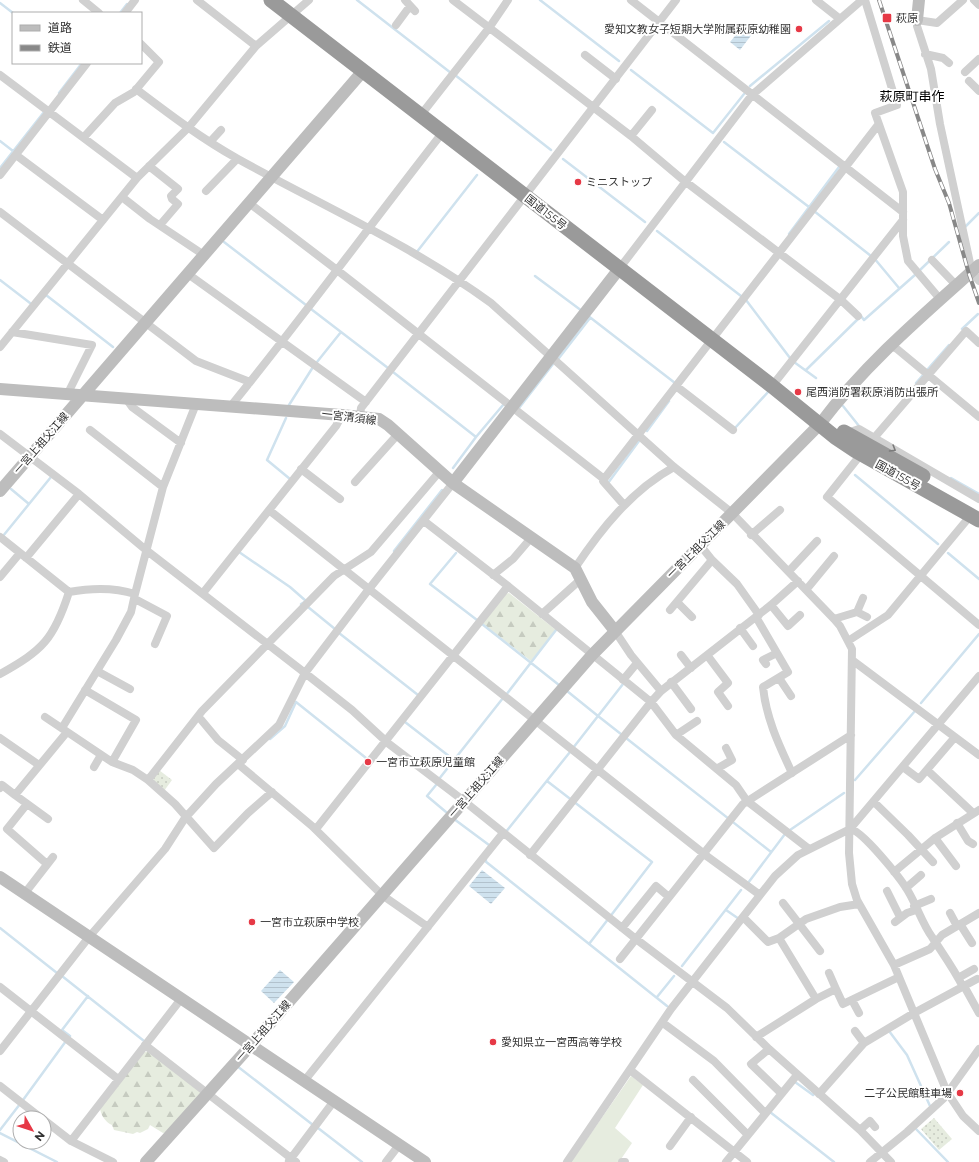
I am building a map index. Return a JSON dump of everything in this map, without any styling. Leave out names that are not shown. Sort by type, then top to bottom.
[{"type":"highway","name":"国道155号","points":[[271,0],[856,451],[972,510]]},
{"type":"highway","name":"国道155号","points":[[820,424],[846,433],[972,510]]},
{"type":"main road","points":[[917,20],[919,0]]},
{"type":"main road","name":"一宮上祖父江線","points":[[0,491],[363,71]]},
{"type":"main road","name":"一宮上祖父江線","points":[[146,1162],[252,1044],[592,655],[820,424],[849,388],[890,346],[977,267]]},
{"type":"main road","points":[[453,483],[619,269]]},
{"type":"main road","name":"一宮清須線","points":[[0,389],[230,408],[360,416],[379,419],[399,433],[453,483],[575,568]]},
{"type":"main road","points":[[575,568],[592,602],[615,631]]},
{"type":"main road","points":[[0,877],[181,999],[252,1044],[425,1162]]},
{"type":"street","points":[[83,0],[98,12]]},
{"type":"street","points":[[126,12],[135,0]]},
{"type":"street","points":[[197,0],[256,46]]},
{"type":"street","points":[[0,347],[137,178],[188,128],[256,46],[309,0]]},
{"type":"street","points":[[454,0],[841,300],[858,316]]},
{"type":"street","points":[[420,116],[489,28],[508,0]]},
{"type":"street","points":[[631,0],[845,166],[903,216]]},
{"type":"street","points":[[360,416],[361,408],[676,0]]},
{"type":"street","points":[[816,0],[840,18]]},
{"type":"street","points":[[619,269],[752,95],[862,0]]},
{"type":"street","points":[[865,0],[897,105],[875,113],[903,192],[903,236],[908,261],[940,299]]},
{"type":"street","points":[[963,0],[937,23],[917,20],[920,40],[931,69],[940,124],[970,263],[977,267],[975,276],[979,281]]},
{"type":"street","points":[[974,0],[979,5]]},
{"type":"street","points":[[396,25],[410,6]]},
{"type":"street","points":[[84,138],[115,103],[136,89],[159,62],[142,45]]},
{"type":"street","points":[[925,54],[944,58],[949,63]]},
{"type":"street","points":[[584,55],[616,79]]},
{"type":"street","points":[[965,72],[979,59]]},
{"type":"street","points":[[0,174],[86,64]]},
{"type":"street","points":[[0,74],[48,112],[137,178]]},
{"type":"street","points":[[969,81],[979,92]]},
{"type":"street","points":[[136,89],[188,128],[237,159],[460,280],[491,303],[639,434],[674,467],[732,513],[751,535],[789,571],[834,619],[852,649],[852,735],[849,769],[849,853],[852,884],[859,904],[894,965],[947,1092],[963,1116],[979,1131]]},
{"type":"street","points":[[630,136],[652,110]]},
{"type":"street","points":[[604,479],[878,125]]},
{"type":"street","points":[[210,142],[221,130]]},
{"type":"street","points":[[230,408],[284,341],[443,132]]},
{"type":"street","points":[[16,155],[103,220]]},
{"type":"street","points":[[206,190],[237,159]]},
{"type":"street","points":[[149,166],[178,188],[171,196],[172,199],[178,204],[160,226]]},
{"type":"street","points":[[122,197],[160,226],[204,254]]},
{"type":"street","points":[[249,203],[604,479],[603,481],[624,505]]},
{"type":"street","points":[[0,212],[68,262],[145,324],[196,362],[250,382]]},
{"type":"street","points":[[772,386],[841,300],[903,216]]},
{"type":"street","points":[[932,260],[956,285]]},
{"type":"street","points":[[188,274],[284,341],[366,402]]},
{"type":"street","points":[[874,438],[966,330],[979,342]]},
{"type":"street","points":[[12,332],[92,345],[67,395]]},
{"type":"street","points":[[890,346],[897,349],[979,417]]},
{"type":"street","points":[[676,386],[733,430]]},
{"type":"street","points":[[127,400],[132,407],[181,443]]},
{"type":"street","points":[[15,794],[39,765],[64,730],[85,690],[116,640],[131,612],[146,550],[164,487],[196,404]]},
{"type":"street","points":[[203,593],[336,426],[342,415]]},
{"type":"street","points":[[846,433],[859,429],[874,438],[972,510],[979,528]]},
{"type":"street","points":[[90,430],[164,487]]},
{"type":"street","points":[[355,482],[399,433]]},
{"type":"street","points":[[0,434],[305,674],[385,740],[464,801],[622,928],[727,1008],[797,1075],[860,1130],[891,1162]]},
{"type":"street","points":[[856,451],[858,458],[827,497],[979,625]]},
{"type":"street","points":[[575,568],[624,505],[644,486],[674,467]]},
{"type":"street","points":[[301,469],[340,499]]},
{"type":"street","points":[[148,780],[198,716],[334,576],[344,568],[371,552],[440,471]]},
{"type":"street","points":[[0,1051],[89,937],[164,849],[185,818],[279,725],[305,674],[369,589],[453,483]]},
{"type":"street","points":[[0,577],[23,556],[78,494]]},
{"type":"street","points":[[269,510],[597,770],[703,853],[760,895]]},
{"type":"street","points":[[751,535],[780,510]]},
{"type":"street","points":[[848,641],[888,614],[972,510]]},
{"type":"street","points":[[424,521],[508,586],[651,702],[676,735],[718,768],[736,785],[747,800],[809,849]]},
{"type":"street","points":[[0,538],[69,592],[106,588],[123,590],[167,616],[155,644]]},
{"type":"street","points":[[493,575],[513,559],[531,538]]},
{"type":"street","points":[[789,571],[817,541]]},
{"type":"street","points":[[700,546],[737,584],[757,616],[788,672],[763,687],[764,700],[774,734],[792,773]]},
{"type":"street","points":[[806,590],[834,556]]},
{"type":"street","points":[[670,610],[712,560]]},
{"type":"street","points":[[542,614],[580,580]]},
{"type":"street","points":[[530,855],[661,691],[771,605],[798,581]]},
{"type":"street","points":[[316,829],[508,586]]},
{"type":"street","points":[[0,674],[23,661],[47,641],[56,627],[69,592]]},
{"type":"street","points":[[857,612],[863,598]]},
{"type":"street","points":[[677,602],[692,617]]},
{"type":"street","points":[[771,605],[788,626],[800,615]]},
{"type":"street","points":[[834,619],[857,612],[867,617]]},
{"type":"street","points":[[740,628],[753,646]]},
{"type":"street","points":[[615,631],[637,663],[661,691]]},
{"type":"street","points":[[766,664],[763,660],[777,653]]},
{"type":"street","points":[[681,655],[691,668]]},
{"type":"street","points":[[707,655],[728,683],[718,692],[728,706]]},
{"type":"street","points":[[852,660],[979,755]]},
{"type":"street","points":[[623,680],[637,663]]},
{"type":"street","points":[[97,671],[130,689]]},
{"type":"street","points":[[567,1162],[692,982],[775,876],[798,855],[850,829],[979,676]]},
{"type":"street","points":[[779,678],[790,696]]},
{"type":"street","points":[[672,682],[691,709]]},
{"type":"street","points":[[85,690],[136,720],[112,762]]},
{"type":"street","points":[[198,716],[218,740],[240,762],[272,792],[316,829],[382,895],[428,928]]},
{"type":"street","points":[[45,717],[112,762],[133,770],[148,780],[174,804],[185,818],[214,848],[248,813],[272,792]]},
{"type":"street","points":[[676,735],[696,721]]},
{"type":"street","points":[[620,959],[703,853],[747,800],[852,735]]},
{"type":"street","points":[[903,767],[919,779],[955,737]]},
{"type":"street","points":[[0,738],[39,765]]},
{"type":"street","points":[[718,768],[732,760],[726,748]]},
{"type":"street","points":[[94,767],[101,755]]},
{"type":"street","points":[[894,872],[935,838],[976,811],[927,770]]},
{"type":"street","points":[[0,788],[2,785],[48,819]]},
{"type":"street","points":[[874,802],[922,849],[933,862]]},
{"type":"street","points":[[27,804],[7,829],[47,864]]},
{"type":"street","points":[[957,823],[968,841],[973,844]]},
{"type":"street","points":[[850,829],[856,830],[864,838],[906,888],[915,908],[964,986],[979,1013]]},
{"type":"street","points":[[305,1080],[504,833]]},
{"type":"street","points":[[935,838],[956,866]]},
{"type":"street","points":[[25,893],[53,857]]},
{"type":"street","points":[[906,888],[921,876]]},
{"type":"street","points":[[622,928],[656,886],[669,897]]},
{"type":"street","points":[[887,891],[898,919],[931,899]]},
{"type":"street","points":[[783,903],[800,923],[820,951]]},
{"type":"street","points":[[743,917],[768,942],[778,938],[800,923],[821,913],[859,904]]},
{"type":"street","points":[[950,913],[972,943]]},
{"type":"street","points":[[894,965],[930,949],[942,935],[979,913]]},
{"type":"street","points":[[778,938],[816,999]]},
{"type":"street","points":[[958,978],[974,969]]},
{"type":"street","points":[[829,973],[843,1004],[899,977]]},
{"type":"street","points":[[819,1094],[864,1043],[914,1012],[977,979]]},
{"type":"street","points":[[0,987],[118,1079]]},
{"type":"street","points":[[756,1037],[816,999],[836,989]]},
{"type":"street","points":[[71,1140],[181,999]]},
{"type":"street","points":[[852,1000],[859,1013]]},
{"type":"street","points":[[663,1023],[714,1061],[765,1113]]},
{"type":"street","points":[[855,1031],[864,1043]]},
{"type":"street","points":[[145,1045],[292,1161],[334,1101]]},
{"type":"street","points":[[769,1049],[751,1064],[781,1093]]},
{"type":"street","points":[[870,1162],[944,1098],[979,1049]]},
{"type":"street","points":[[630,1070],[747,1162]]},
{"type":"street","points":[[726,1162],[747,1134],[797,1075]]},
{"type":"street","points":[[693,1080],[747,1134]]},
{"type":"street","points":[[0,1086],[31,1110]]},
{"type":"street","points":[[670,1146],[691,1117]]},
{"type":"street","points":[[860,1130],[870,1121],[875,1127]]},
{"type":"street","points":[[52,1126],[71,1140],[113,1162]]},
{"type":"street","points":[[386,1162],[399,1145]]},
{"type":"street","points":[[0,1160],[4,1162]]},
{"type":"green space","points":[[509,593],[556,630],[531,661],[482,623],[505,594]]},
{"type":"green space","points":[[159,770],[172,780],[164,791],[154,782],[153,778]]},
{"type":"green space","points":[[149,1051],[204,1090],[168,1132],[163,1133],[150,1125],[148,1129],[140,1133],[137,1132],[133,1134],[114,1130],[112,1125],[103,1118],[100,1107],[142,1053]]},
{"type":"green space","name":"愛知県立一宮西高等学校","points":[[631,1076],[643,1085],[615,1128],[632,1143],[619,1162],[571,1162]]},
{"type":"green space","points":[[934,1118],[952,1139],[939,1150],[921,1129]]},
{"type":"water","points":[[744,25],[753,33],[740,50],[730,42]]},
{"type":"water","points":[[482,870],[505,888],[491,904],[469,886]]},
{"type":"water","points":[[280,970],[294,982],[274,1003],[261,991]]},
{"type":"waterway","points":[[357,0],[451,73]]},
{"type":"waterway","points":[[540,0],[619,61]]},
{"type":"waterway","points":[[0,3],[12,12]]},
{"type":"waterway","points":[[121,12],[127,4]]},
{"type":"waterway","points":[[750,86],[829,21]]},
{"type":"waterway","points":[[59,93],[81,64]]},
{"type":"waterway","points":[[631,70],[713,133],[744,94]]},
{"type":"waterway","points":[[455,75],[551,150]]},
{"type":"waterway","points":[[0,168],[44,112]]},
{"type":"waterway","points":[[0,141],[13,151]]},
{"type":"waterway","points":[[724,142],[809,207]]},
{"type":"waterway","points":[[563,159],[645,222]]},
{"type":"waterway","points":[[789,234],[839,167]]},
{"type":"waterway","points":[[416,253],[477,175]]},
{"type":"waterway","points":[[814,211],[871,256]]},
{"type":"waterway","points":[[965,227],[979,213]]},
{"type":"waterway","points":[[657,231],[741,296]]},
{"type":"waterway","points":[[224,242],[306,305]]},
{"type":"waterway","points":[[920,270],[949,242]]},
{"type":"waterway","points":[[874,258],[899,288]]},
{"type":"waterway","points":[[806,370],[861,316],[864,320],[916,274]]},
{"type":"waterway","points":[[535,276],[582,311]]},
{"type":"waterway","points":[[0,280],[30,303]]},
{"type":"waterway","points":[[44,297],[46,295],[113,347]]},
{"type":"waterway","points":[[746,300],[790,358]]},
{"type":"waterway","points":[[311,309],[388,368]]},
{"type":"waterway","points":[[962,329],[978,314]]},
{"type":"waterway","points":[[587,315],[675,383]]},
{"type":"waterway","points":[[559,358],[590,318]]},
{"type":"waterway","points":[[317,362],[341,332]]},
{"type":"waterway","points":[[927,370],[949,345]]},
{"type":"waterway","points":[[794,362],[816,378]]},
{"type":"waterway","points":[[519,408],[553,364]]},
{"type":"waterway","points":[[289,405],[313,367]]},
{"type":"waterway","points":[[393,372],[476,437],[453,468]]},
{"type":"waterway","points":[[916,383],[923,375]]},
{"type":"waterway","points":[[735,428],[769,391]]},
{"type":"waterway","points":[[647,431],[669,401]]},
{"type":"waterway","points":[[476,437],[504,405]]},
{"type":"waterway","points":[[843,406],[859,426]]},
{"type":"waterway","points":[[286,418],[267,460],[290,479]]},
{"type":"waterway","points":[[608,483],[639,441]]},
{"type":"waterway","points":[[855,475],[938,544]]},
{"type":"waterway","points":[[4,537],[3,536],[51,477]]},
{"type":"waterway","points":[[951,478],[979,494]]},
{"type":"waterway","points":[[11,489],[29,504]]},
{"type":"waterway","points":[[394,551],[442,490]]},
{"type":"waterway","points":[[239,552],[290,587],[306,601],[301,604]]},
{"type":"waterway","points":[[456,553],[430,584],[477,620]]},
{"type":"waterway","points":[[948,553],[979,579]]},
{"type":"waterway","points":[[308,607],[335,629]]},
{"type":"waterway","points":[[482,624],[559,685]]},
{"type":"waterway","points":[[506,695],[556,630]]},
{"type":"waterway","points":[[339,633],[418,695]]},
{"type":"waterway","points":[[921,703],[979,634]]},
{"type":"waterway","points":[[623,684],[598,716],[771,852]]},
{"type":"waterway","points":[[567,691],[598,716],[573,748]]},
{"type":"waterway","points":[[439,779],[503,698]]},
{"type":"waterway","points":[[270,739],[285,726],[296,702],[366,758]]},
{"type":"waterway","points":[[855,780],[915,711]]},
{"type":"waterway","points":[[405,722],[454,760]]},
{"type":"waterway","points":[[505,833],[570,752]]},
{"type":"waterway","points":[[547,781],[652,862],[589,944]]},
{"type":"waterway","points":[[436,785],[427,796],[446,812]]},
{"type":"waterway","points":[[790,830],[844,793]]},
{"type":"waterway","points":[[454,819],[489,845]]},
{"type":"waterway","points":[[748,883],[785,834]]},
{"type":"waterway","points":[[486,860],[485,861],[667,1006]]},
{"type":"waterway","points":[[682,966],[741,890]]},
{"type":"waterway","points":[[726,910],[739,919]]},
{"type":"waterway","points":[[0,928],[57,973]]},
{"type":"waterway","points":[[62,976],[144,1041]]},
{"type":"waterway","points":[[657,997],[674,976]]},
{"type":"waterway","points":[[70,1036],[62,1030],[88,996]]},
{"type":"waterway","points":[[889,1031],[907,1055],[930,1106]]},
{"type":"waterway","points":[[23,1100],[66,1041]]},
{"type":"waterway","points":[[237,1066],[313,1125]]},
{"type":"waterway","points":[[795,1082],[813,1095],[814,1094]]},
{"type":"waterway","points":[[0,1130],[20,1104]]},
{"type":"waterway","points":[[770,1112],[834,1162]]},
{"type":"waterway","points":[[318,1128],[362,1162]]},
{"type":"waterway","points":[[916,1129],[948,1162]]},
{"type":"waterway","points":[[0,1133],[57,1162]]},
{"type":"railway","points":[[879,0],[935,169],[949,203],[969,274],[979,303]]},
{"type":"place","name":"萩原","points":[[887,18]]},
{"type":"place","name":"愛知文教女子短期大学附属萩原幼稚園","points":[[799,29]]},
{"type":"place","name":"ミニストップ","points":[[578,182]]},
{"type":"place","name":"尾西消防署萩原消防出張所","points":[[798,392]]},
{"type":"place","name":"一宮市立萩原児童館","points":[[368,762]]},
{"type":"place","name":"一宮市立萩原中学校","points":[[252,922]]},
{"type":"place","name":"愛知県立一宮西高等学校","points":[[493,1042]]},
{"type":"place","name":"二子公民館駐車場","points":[[960,1093]]},
{"type":"district","name":"萩原町串作","points":[[912,96]]}]
